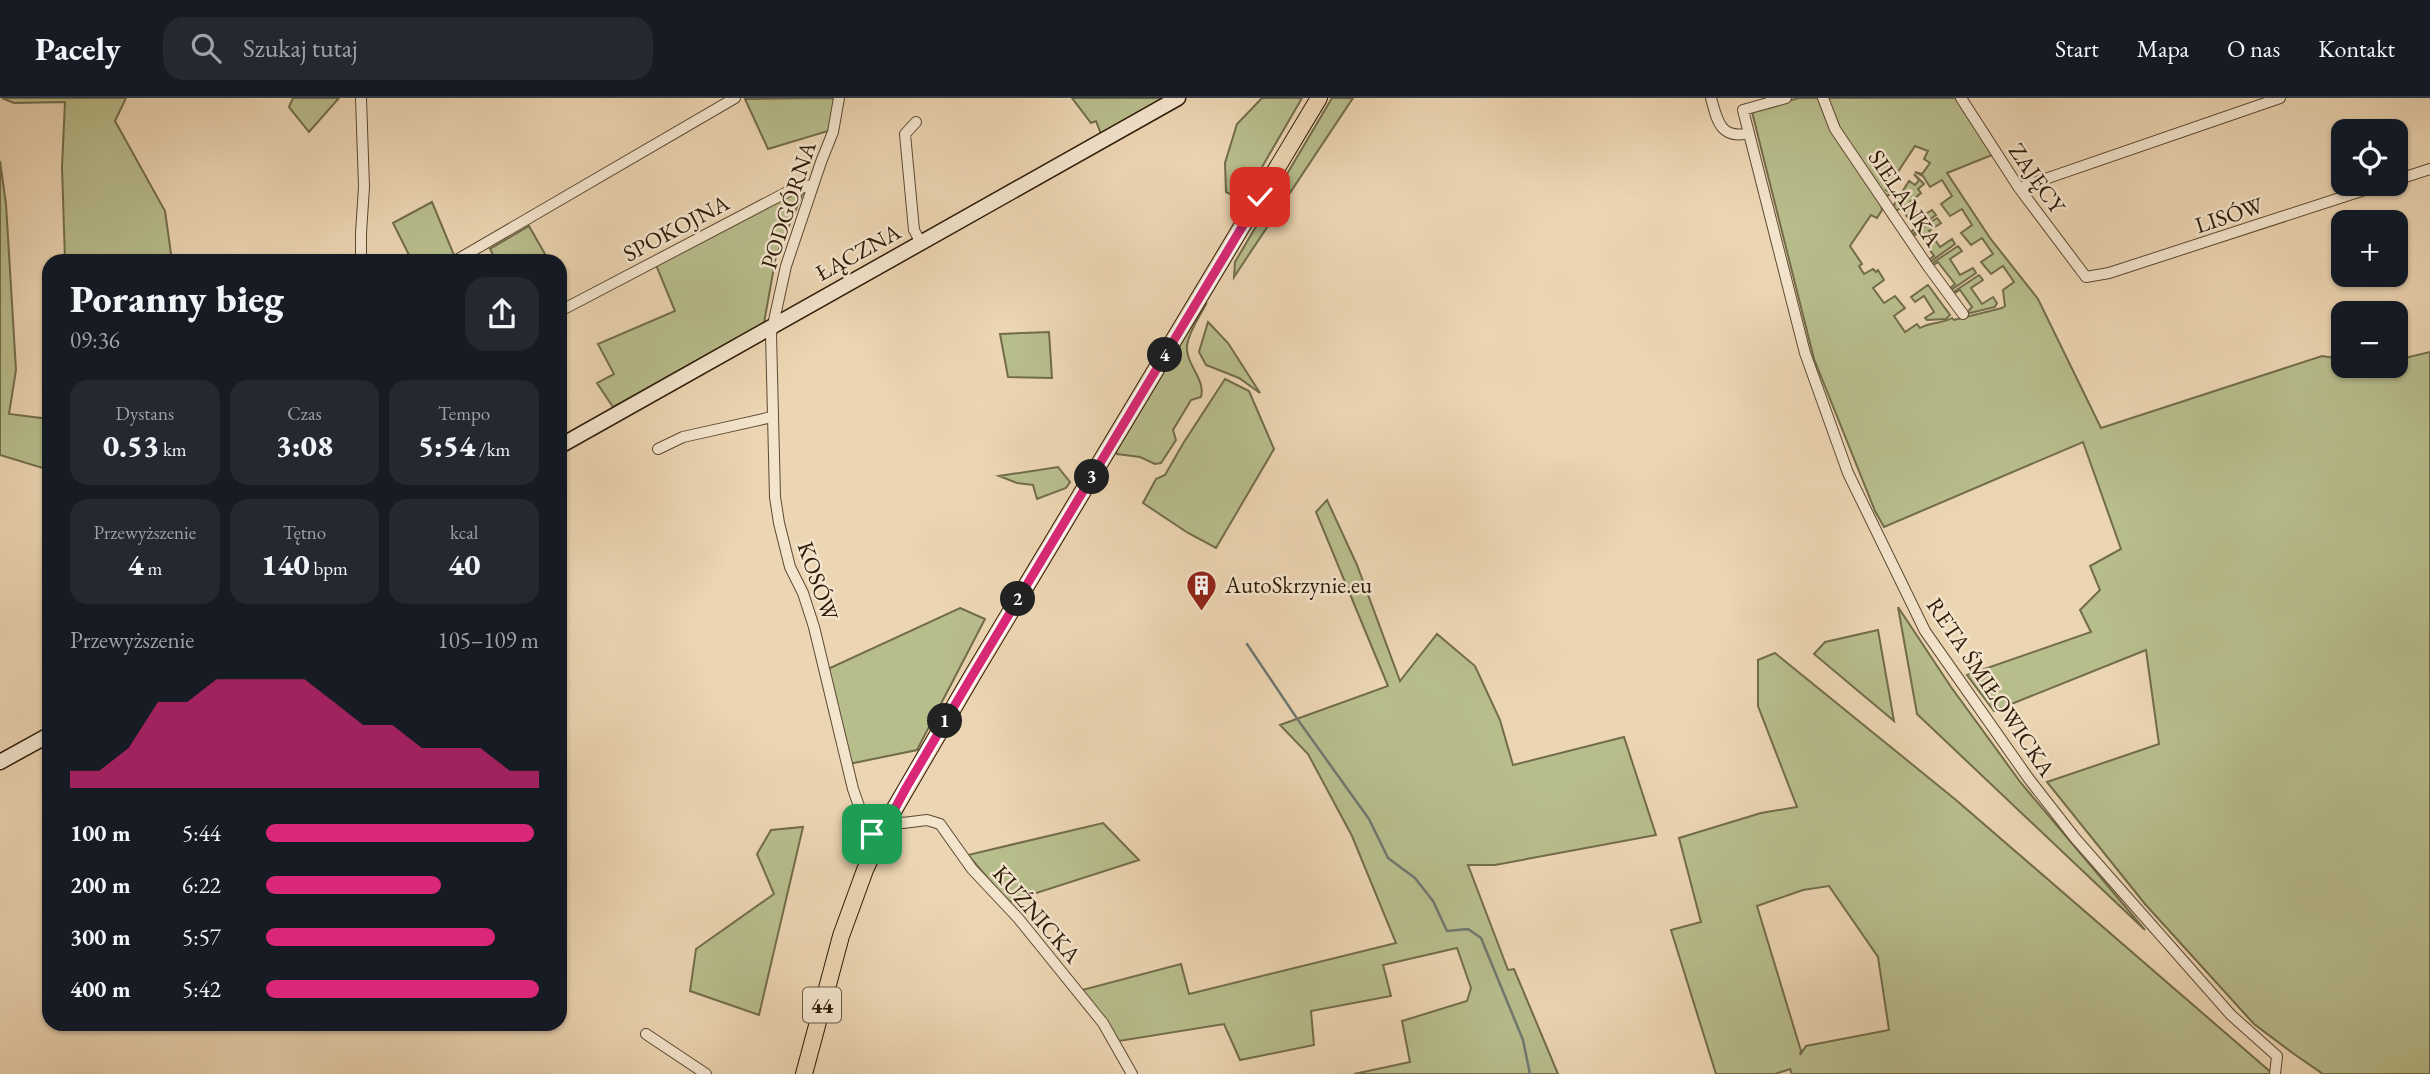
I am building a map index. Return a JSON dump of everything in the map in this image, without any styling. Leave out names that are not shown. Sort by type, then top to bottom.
[{"type":"main road","name":"44","points":[[804,1074],[841,936],[888,820],[1319,98]]},
{"type":"street","points":[[361,98],[365,187],[361,254]]},
{"type":"street","points":[[467,254],[736,98]]},
{"type":"street","name":"PODGÓRNA","points":[[773,325],[786,266],[833,132],[839,98]]},
{"type":"street","name":"ŁĄCZNA","points":[[567,442],[1178,98]]},
{"type":"street","points":[[1711,98],[1719,124],[1726,131],[1736,136],[1749,133]]},
{"type":"street","name":"RETA ŚMIŁOWICKA","points":[[1786,98],[1743,110],[1805,353],[1847,473],[1924,631],[2029,779],[2075,838],[2222,1006],[2277,1056],[2276,1074]]},
{"type":"street","name":"SIELANKA","points":[[1824,98],[1835,130],[1963,314]]},
{"type":"street","name":"ZAJĘCY","points":[[1961,98],[2019,188],[2086,277]]},
{"type":"street","points":[[2019,188],[2280,98]]},
{"type":"street","points":[[916,122],[905,134],[914,230],[921,243]]},
{"type":"street","points":[[2408,176],[2430,169]]},
{"type":"street","name":"SPOKOJNA","points":[[567,307],[790,190],[813,185]]},
{"type":"street","name":"LISÓW","points":[[2086,277],[2109,273],[2347,196]]},
{"type":"street","name":"KOSÓW","points":[[773,325],[772,417],[779,523],[790,567],[803,593],[814,627],[853,789],[867,829],[879,838]]},
{"type":"street","points":[[658,449],[683,437],[772,417]]},
{"type":"street","points":[[0,762],[42,739]]},
{"type":"street","name":"KUŹNICKA","points":[[888,820],[903,823],[927,820],[940,824],[978,877],[1017,918],[1103,1023],[1132,1074]]},
{"type":"street","points":[[646,1034],[706,1074]]},
{"type":"green space","points":[[2,98],[126,98],[115,121],[165,211],[171,254],[65,254],[62,167],[65,102],[14,103]]},
{"type":"green space","points":[[293,98],[339,98],[309,132],[289,107]]},
{"type":"green space","points":[[835,98],[835,116],[828,131],[768,149],[745,99]]},
{"type":"green space","points":[[1072,98],[1164,98],[1101,134],[1096,121],[1091,123]]},
{"type":"green space","points":[[1262,98],[1302,98],[1243,200],[1226,192],[1225,163],[1237,124]]},
{"type":"green space","points":[[1332,98],[1353,98],[1234,277],[1235,262]]},
{"type":"green space","points":[[1798,98],[1819,98],[1881,204],[1882,210],[1877,218],[1871,215],[1850,246],[1862,264],[1859,266],[1864,274],[1873,269],[1876,272],[1878,270],[1884,280],[1873,288],[1884,303],[1895,296],[1905,308],[1894,316],[1905,332],[1917,324],[1920,328],[1952,318],[1954,320],[2002,308],[2005,306],[2003,290],[2014,282],[2003,266],[1991,274],[1981,262],[1993,254],[1982,238],[1971,245],[1961,233],[1972,225],[1962,209],[1950,216],[1941,204],[1952,196],[1942,180],[1930,187],[1923,176],[1915,172],[1922,174],[1930,163],[1924,159],[1928,151],[1915,146],[1886,190],[1892,194],[1886,196],[1839,129],[1827,98],[1956,98],[1992,155],[1947,173],[1990,238],[2038,299],[2101,428],[2322,356],[2331,357],[2331,378],[2408,378],[2408,357],[2430,352],[2430,1074],[2323,1074],[2254,1024],[2145,904],[2047,782],[2159,744],[2146,650],[1994,711],[1967,675],[2091,632],[2080,610],[2100,590],[2090,566],[2121,549],[2083,442],[1884,527],[1875,511],[1814,359],[1752,112]]},
{"type":"green space","points":[[0,161],[6,204],[16,370],[9,414],[42,418],[42,468],[0,455]]},
{"type":"green space","points":[[1914,174],[1924,184],[1918,189],[1921,193],[1910,202],[1920,217],[1932,210],[1936,215],[1910,233],[1915,228],[1901,208],[1895,211],[1894,205],[1909,181],[1915,185],[1919,180]]},
{"type":"green space","points":[[803,193],[776,256],[764,323],[613,407],[597,383],[614,374],[598,344],[675,311],[656,265],[791,195]]},
{"type":"green space","points":[[432,202],[454,254],[408,254],[393,223]]},
{"type":"green space","points":[[1937,218],[1941,223],[1929,231],[1940,247],[1952,239],[1955,244],[1930,262],[1928,260],[1934,256],[1918,233],[1912,237],[1911,235]]},
{"type":"green space","points":[[529,226],[545,254],[492,254],[490,249]]},
{"type":"green space","points":[[1958,246],[1962,251],[1950,259],[1960,275],[1973,268],[1976,273],[1951,290],[1949,289],[1955,284],[1938,262],[1932,266],[1931,264]]},
{"type":"green space","points":[[1979,275],[1983,280],[1971,288],[1982,304],[1993,297],[1997,303],[1995,307],[1966,314],[1972,307],[1960,290],[1952,293]]},
{"type":"green space","points":[[1928,285],[1950,315],[1946,319],[1927,320],[1925,318],[1934,312],[1924,296],[1915,302],[1911,297]]},
{"type":"green space","points":[[1204,304],[1187,345],[1189,359],[1201,384],[1201,397],[1191,400],[1173,430],[1176,440],[1161,463],[1155,464],[1140,457],[1117,454],[1116,451]]},
{"type":"green space","points":[[1208,322],[1228,343],[1260,393],[1239,378],[1206,365],[1199,352]]},
{"type":"green space","points":[[1049,332],[1052,378],[1008,377],[1000,334]]},
{"type":"green space","points":[[1225,379],[1249,391],[1274,449],[1216,548],[1143,503],[1156,479],[1165,475]]},
{"type":"green space","points":[[1058,467],[1070,482],[1066,488],[1037,499],[1033,485],[1017,483],[999,476]]},
{"type":"green space","points":[[1327,500],[1357,565],[1400,681],[1437,634],[1475,666],[1500,720],[1513,765],[1624,737],[1656,835],[1495,865],[1468,865],[1508,970],[1514,969],[1558,1074],[1354,1074],[1410,1062],[1402,1021],[1467,1001],[1471,988],[1457,948],[1383,965],[1391,996],[1311,1011],[1314,1045],[1240,1060],[1224,1024],[1119,1041],[1082,990],[1181,964],[1189,994],[1396,943],[1352,836],[1308,754],[1280,725],[1388,686],[1316,512]]},
{"type":"green space","points":[[1898,607],[1951,687],[2021,783],[2145,930],[1917,714]]},
{"type":"green space","points":[[960,608],[985,619],[917,750],[849,764],[824,677],[830,668]]},
{"type":"green space","points":[[1878,630],[1894,721],[1814,654],[1825,642]]},
{"type":"green space","points":[[1775,653],[1956,800],[2273,1074],[1792,1074],[1790,1069],[1775,1074],[1716,1074],[1671,930],[1701,922],[1679,838],[1761,813],[1797,807],[1758,706],[1758,660]],"holes":[[[1829,886],[1878,957],[1889,1030],[1806,1046],[1800,1055],[1757,906],[1803,890]]]},
{"type":"green space","points":[[1103,823],[1139,860],[1008,902],[968,855]]},
{"type":"green space","points":[[803,827],[759,1015],[690,991],[696,949],[774,894],[757,854],[771,830]]},
{"type":"waterway","points":[[1247,644],[1369,819],[1388,858],[1415,878],[1433,901],[1447,931],[1468,929],[1481,938],[1523,1040],[1530,1074]]},
{"type":"place","name":"AutoSkrzynie.eu","points":[[1202,612]]},
{"type":"route","points":[[872,834],[879,838],[972,676],[1260,197]]}]
